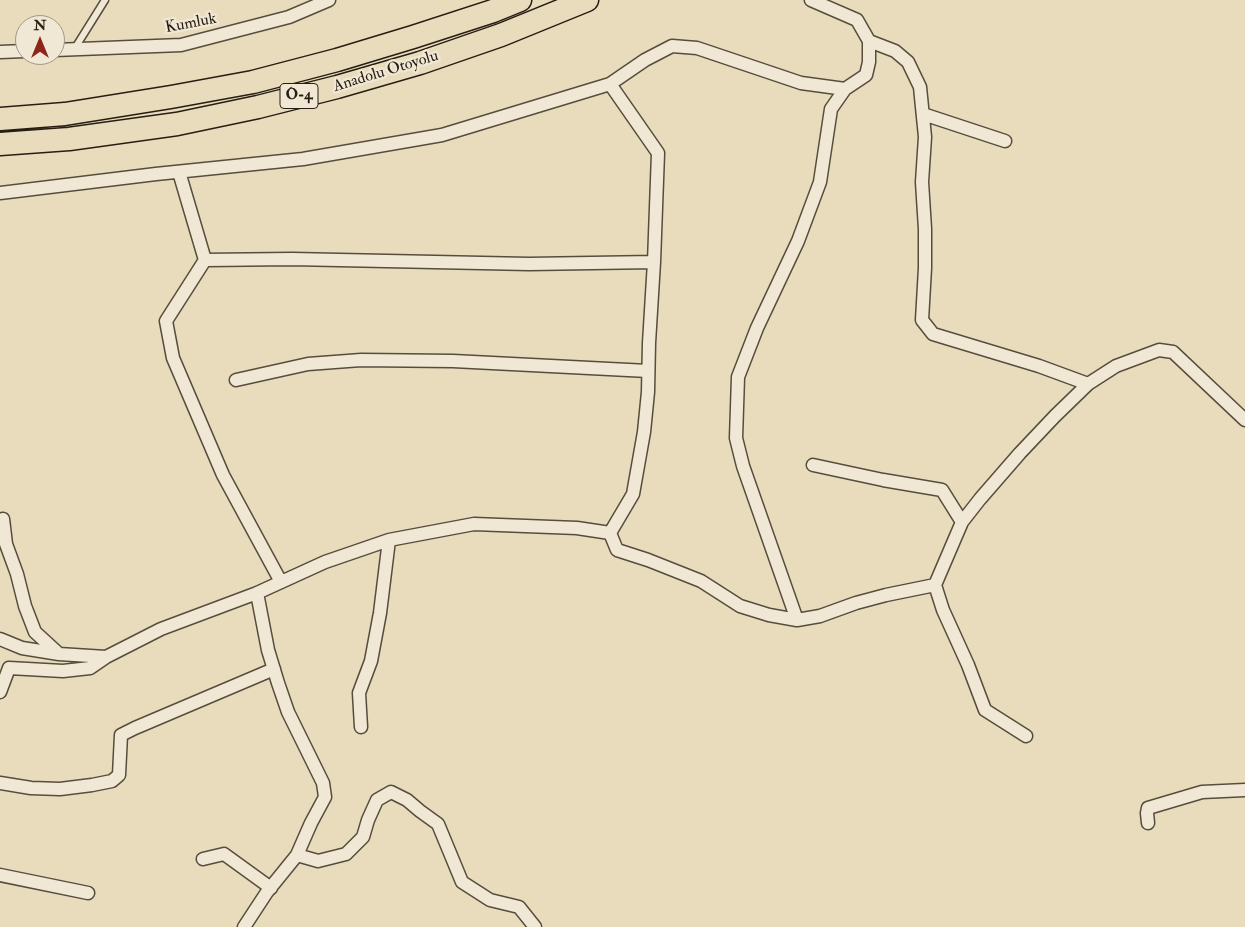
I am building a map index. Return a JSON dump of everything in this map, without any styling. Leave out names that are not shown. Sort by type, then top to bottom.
[{"type":"highway","name":"Anadolu Otoyolu","points":[[0,119],[66,114],[254,82],[413,37],[493,11],[520,0]]},
{"type":"highway","name":"Anadolu Otoyolu","points":[[0,144],[69,139],[178,124],[258,107],[420,63],[500,35],[587,0]]},
{"type":"street","name":"Kumluk","points":[[65,49],[181,45],[289,17],[329,0]]},
{"type":"street","points":[[797,620],[743,466],[736,438],[738,377],[757,328],[798,241],[820,182],[831,109],[845,89],[866,74],[869,62],[869,41],[857,20],[837,6],[811,0]]},
{"type":"street","points":[[869,41],[895,51],[908,62],[920,87],[925,136],[922,182],[925,229],[922,320],[933,334],[1039,366],[1088,384]]},
{"type":"street","points":[[0,193],[302,159],[442,135],[610,84],[645,60],[672,46],[697,48],[802,84],[845,89]]},
{"type":"street","points":[[0,52],[15,51]]},
{"type":"street","points":[[610,84],[658,153],[648,392],[644,432],[634,494],[610,533]]},
{"type":"street","points":[[922,114],[1005,142]]},
{"type":"street","points":[[179,172],[205,260],[166,321],[173,358],[223,474],[281,582]]},
{"type":"street","points":[[205,260],[529,264],[654,262]]},
{"type":"street","points":[[1026,736],[985,710],[935,585],[962,522],[1020,453],[1054,416],[1088,384],[1116,366],[1159,350],[1173,352],[1245,420]]},
{"type":"street","points":[[236,380],[308,364],[361,360],[453,361],[648,371]]},
{"type":"street","points":[[813,465],[942,490],[962,522]]},
{"type":"street","points":[[3,519],[6,544],[35,632],[59,654]]},
{"type":"street","points":[[0,692],[9,668],[63,671],[90,668],[106,657],[161,629],[257,593],[324,562],[389,540],[474,524],[577,528],[610,533]]},
{"type":"street","points":[[610,533],[617,550],[701,581],[740,606],[768,616],[797,620],[820,616],[856,603],[935,585]]},
{"type":"street","points":[[361,727],[359,693],[371,661],[380,613],[389,540]]},
{"type":"street","points":[[244,927],[297,855],[311,823],[325,798],[323,784],[288,712],[268,650],[257,593]]},
{"type":"street","points":[[0,639],[22,648],[59,654],[106,657]]},
{"type":"street","points":[[0,783],[31,788],[60,789],[112,781],[119,774],[122,736],[135,728],[274,669]]},
{"type":"street","points":[[1148,823],[1146,813],[1148,808],[1202,792],[1245,790]]},
{"type":"street","points":[[297,855],[318,861],[346,854],[363,837],[377,800],[391,792],[407,800],[438,824],[462,882],[490,900],[519,907],[535,927]]},
{"type":"street","points":[[203,859],[224,854],[271,888]]},
{"type":"street","points":[[0,874],[88,893]]},
{"type":"lane","points":[[74,49],[105,0]]}]
